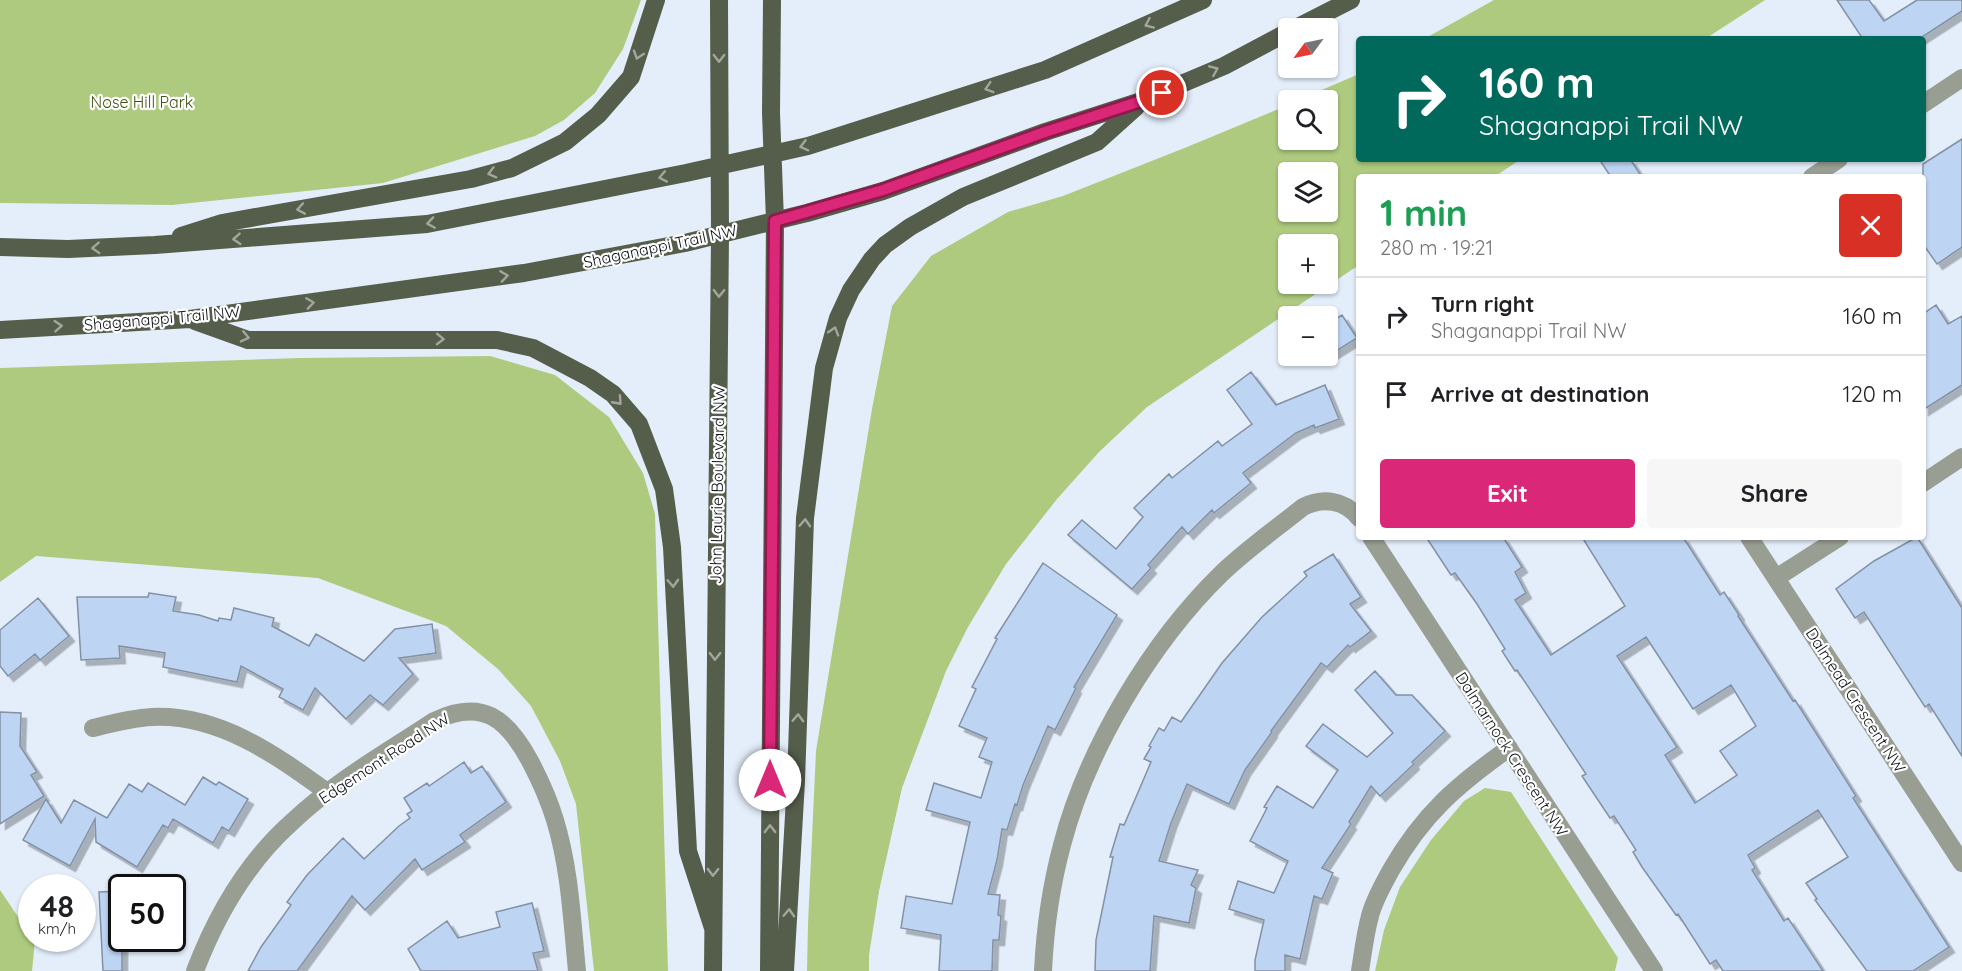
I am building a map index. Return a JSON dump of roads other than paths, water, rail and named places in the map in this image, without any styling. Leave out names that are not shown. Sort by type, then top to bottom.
[{"type":"main road","points":[[155,245],[222,223],[471,179],[512,168],[565,142],[598,115],[631,77],[657,0]]},
{"type":"main road","name":"John Laurie Boulevard NW","points":[[713,971],[721,165],[719,0]]},
{"type":"main road","points":[[769,971],[775,221],[772,0]]},
{"type":"main road","points":[[0,247],[68,249],[155,245],[427,224],[721,165],[808,146],[1045,70],[1203,0]]},
{"type":"main road","points":[[1316,18],[1351,0]]},
{"type":"main road","name":"Shaganappi Trail NW","points":[[0,330],[190,319],[524,273],[720,235],[883,190],[1045,132],[1141,101],[1224,66],[1278,37]]},
{"type":"main road","points":[[785,971],[796,781],[805,518],[824,368],[837,318],[851,290],[872,259],[885,245],[910,227],[963,197],[1097,142],[1141,101]]},
{"type":"main road","points":[[190,319],[248,340],[497,340],[533,348],[590,378],[612,394],[639,424],[664,489],[672,548],[688,851],[713,928]]},
{"type":"street","points":[[1926,102],[1962,78]]},
{"type":"street","points":[[1816,174],[1834,162]]},
{"type":"street","points":[[1926,481],[1962,457]]},
{"type":"street","points":[[1042,971],[1052,889],[1062,844],[1088,772],[1116,714],[1145,666],[1177,623],[1223,573],[1304,507],[1316,502],[1333,501],[1348,508],[1356,515]]},
{"type":"street","name":"Dalmarnock Crescent NW","points":[[1373,540],[1654,971]]},
{"type":"street","name":"Dalmead Crescent NW","points":[[1751,540],[1962,863]]},
{"type":"street","points":[[1776,578],[1835,540]]},
{"type":"street","name":"Edgemont Road NW","points":[[195,971],[218,918],[256,861],[290,823],[327,792],[434,721],[451,713],[466,711],[484,713],[496,718],[507,727],[523,749],[543,787],[555,819],[566,873],[577,971]]},
{"type":"street","points":[[93,728],[128,719],[154,717],[181,718],[214,726],[251,741],[285,761],[327,792]]},
{"type":"street","points":[[1360,971],[1370,915],[1382,886],[1409,840],[1440,804],[1469,777],[1509,748]]},
{"type":"park label","name":"Nose Hill Park","points":[[142,102]]}]
